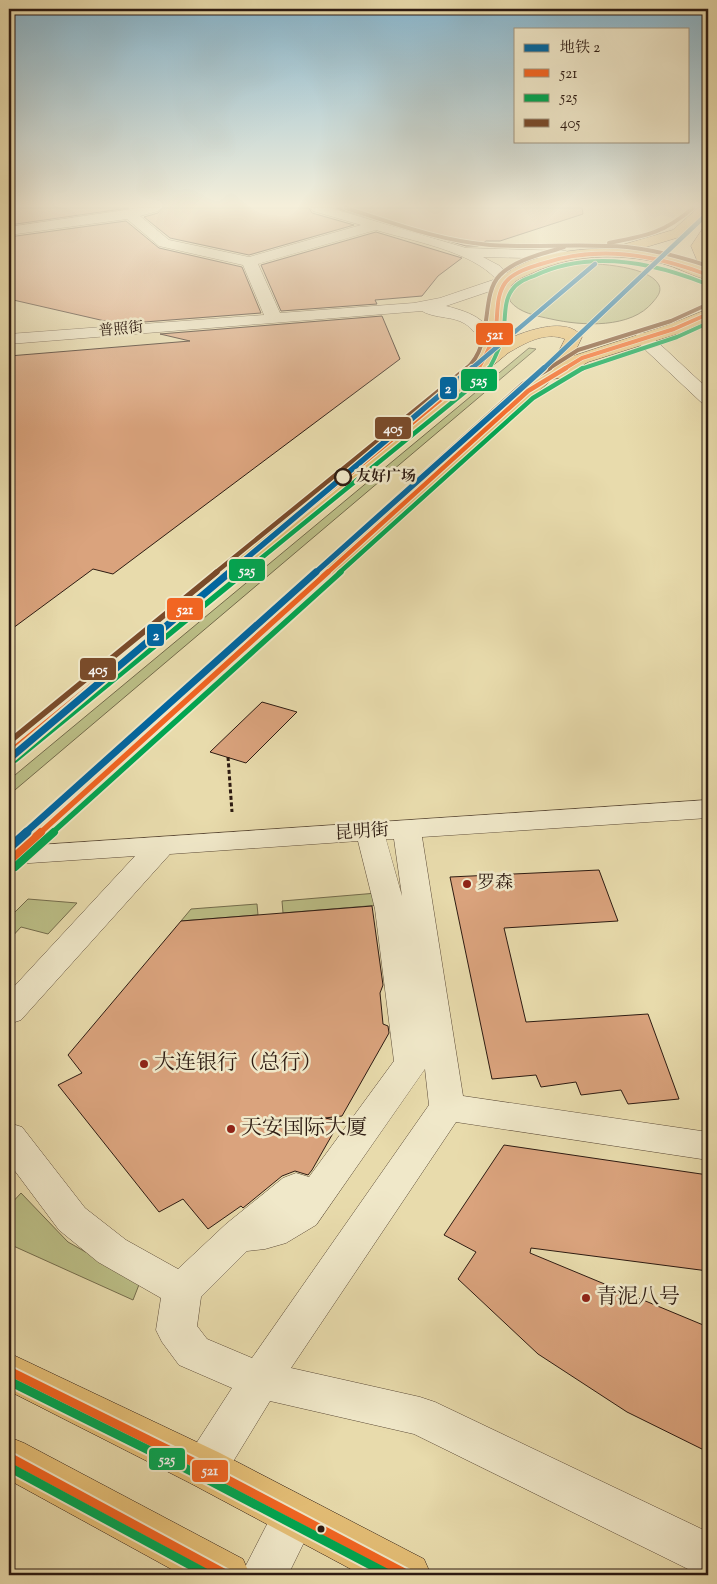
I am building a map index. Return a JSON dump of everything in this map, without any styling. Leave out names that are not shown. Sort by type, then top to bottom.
[{"type":"main road","points":[[476,372],[489,351],[495,330],[499,298],[506,282]]},
{"type":"main road","points":[[528,390],[582,358],[707,316]]},
{"type":"main road","points":[[9,753],[502,349],[521,338],[551,330],[574,337],[572,346],[564,357],[12,858]]},
{"type":"main road","points":[[9,1371],[205,1468],[408,1575]]},
{"type":"main road","points":[[9,1457],[227,1575]]},
{"type":"street","points":[[258,282],[274,318]]},
{"type":"street","points":[[414,308],[444,302],[503,282]]},
{"type":"street","points":[[414,308],[443,310],[462,316],[474,324],[486,336],[489,351]]},
{"type":"street","name":"普照街","points":[[9,339],[414,308]]},
{"type":"street","points":[[643,338],[708,399]]},
{"type":"street","name":"昆明街","points":[[12,858],[708,809]]},
{"type":"street","points":[[205,1468],[260,1380],[447,1107],[407,830]]},
{"type":"street","points":[[239,1235],[258,1236],[284,1228],[303,1214],[411,1063],[386,910],[370,832]]},
{"type":"street","points":[[9,1012],[160,847]]},
{"type":"street","points":[[447,1107],[708,1146]]},
{"type":"street","points":[[9,1137],[72,1219],[112,1251],[182,1290]]},
{"type":"street","points":[[296,1188],[239,1235],[182,1290],[176,1330],[193,1352],[260,1380],[420,1416],[708,1554]]},
{"type":"street","points":[[264,1575],[295,1516]]},
{"type":"path","points":[[228,758],[232,815]]},
{"type":"green space","points":[[518,282],[656,282],[660,288],[653,302],[644,311],[619,321],[591,324],[540,317],[523,311],[510,301]]},
{"type":"green space","points":[[529,348],[536,349],[9,795],[9,780]]},
{"type":"green space","points":[[377,893],[380,905],[283,913],[282,901]]},
{"type":"green space","points":[[28,899],[77,903],[48,934],[21,927],[9,940],[9,918]]},
{"type":"green space","points":[[257,904],[258,915],[181,921],[191,909]]},
{"type":"green space","points":[[21,1193],[68,1242],[105,1263],[142,1277],[133,1300],[9,1244],[9,1206]]},
{"type":"building","points":[[9,282],[248,282],[261,313],[118,324],[9,299]]},
{"type":"building","points":[[268,282],[433,282],[422,296],[375,300],[377,304],[281,311]]},
{"type":"building","points":[[382,316],[400,359],[113,574],[93,569],[9,631],[9,356],[190,341],[160,334]]},
{"type":"building","points":[[262,702],[297,712],[246,763],[210,752]]},
{"type":"building","points":[[599,870],[618,921],[504,928],[526,1022],[648,1014],[679,1099],[628,1104],[621,1090],[581,1095],[576,1082],[541,1087],[536,1075],[492,1079],[450,877]]},
{"type":"building","name":"天安国际大厦","points":[[372,906],[383,985],[380,993],[383,1024],[388,1026],[389,1033],[342,1116],[325,1118],[340,1121],[312,1170],[308,1175],[295,1171],[282,1176],[243,1208],[241,1206],[208,1229],[183,1199],[159,1212],[58,1085],[82,1073],[68,1055],[181,921]]},
{"type":"building","name":"青泥八号","points":[[504,1145],[708,1175],[708,1271],[531,1248],[530,1253],[708,1327],[708,1452],[627,1412],[538,1354],[458,1279],[476,1252],[444,1235]]},
{"type":"metro line","name":"2","points":[[9,759],[574,282]]},
{"type":"metro line","name":"2","points":[[9,848],[557,356],[635,282]]},
{"type":"transit line","name":"405","points":[[9,742],[469,366],[484,339],[490,296],[496,282]]},
{"type":"transit line","name":"521","points":[[9,753],[476,372],[493,339],[500,293],[506,282]]},
{"type":"transit line","name":"525","points":[[15,760],[482,378],[491,365],[502,340],[509,295],[512,289],[521,282]]},
{"type":"transit line","name":"405","points":[[9,849],[523,384],[578,350],[671,321],[704,306]]},
{"type":"transit line","name":"521","points":[[9,861],[528,391],[582,358],[674,329],[708,314]]},
{"type":"transit line","name":"525","points":[[15,867],[533,398],[586,366],[677,337],[708,323]]},
{"type":"transit line","name":"521","points":[[9,1371],[205,1468],[408,1575]]},
{"type":"transit line","name":"525","points":[[9,1381],[201,1476],[390,1575]]},
{"type":"transit line","name":"521","points":[[9,1457],[227,1575]]},
{"type":"transit line","name":"525","points":[[9,1467],[209,1575]]},
{"type":"place","name":"友好广场","points":[[343,477]]},
{"type":"place","name":"罗森","points":[[467,884]]},
{"type":"place","name":"大连银行（总行）","points":[[144,1064]]},
{"type":"place","name":"天安国际大厦","points":[[231,1129]]},
{"type":"place","name":"青泥八号","points":[[586,1298]]}]
